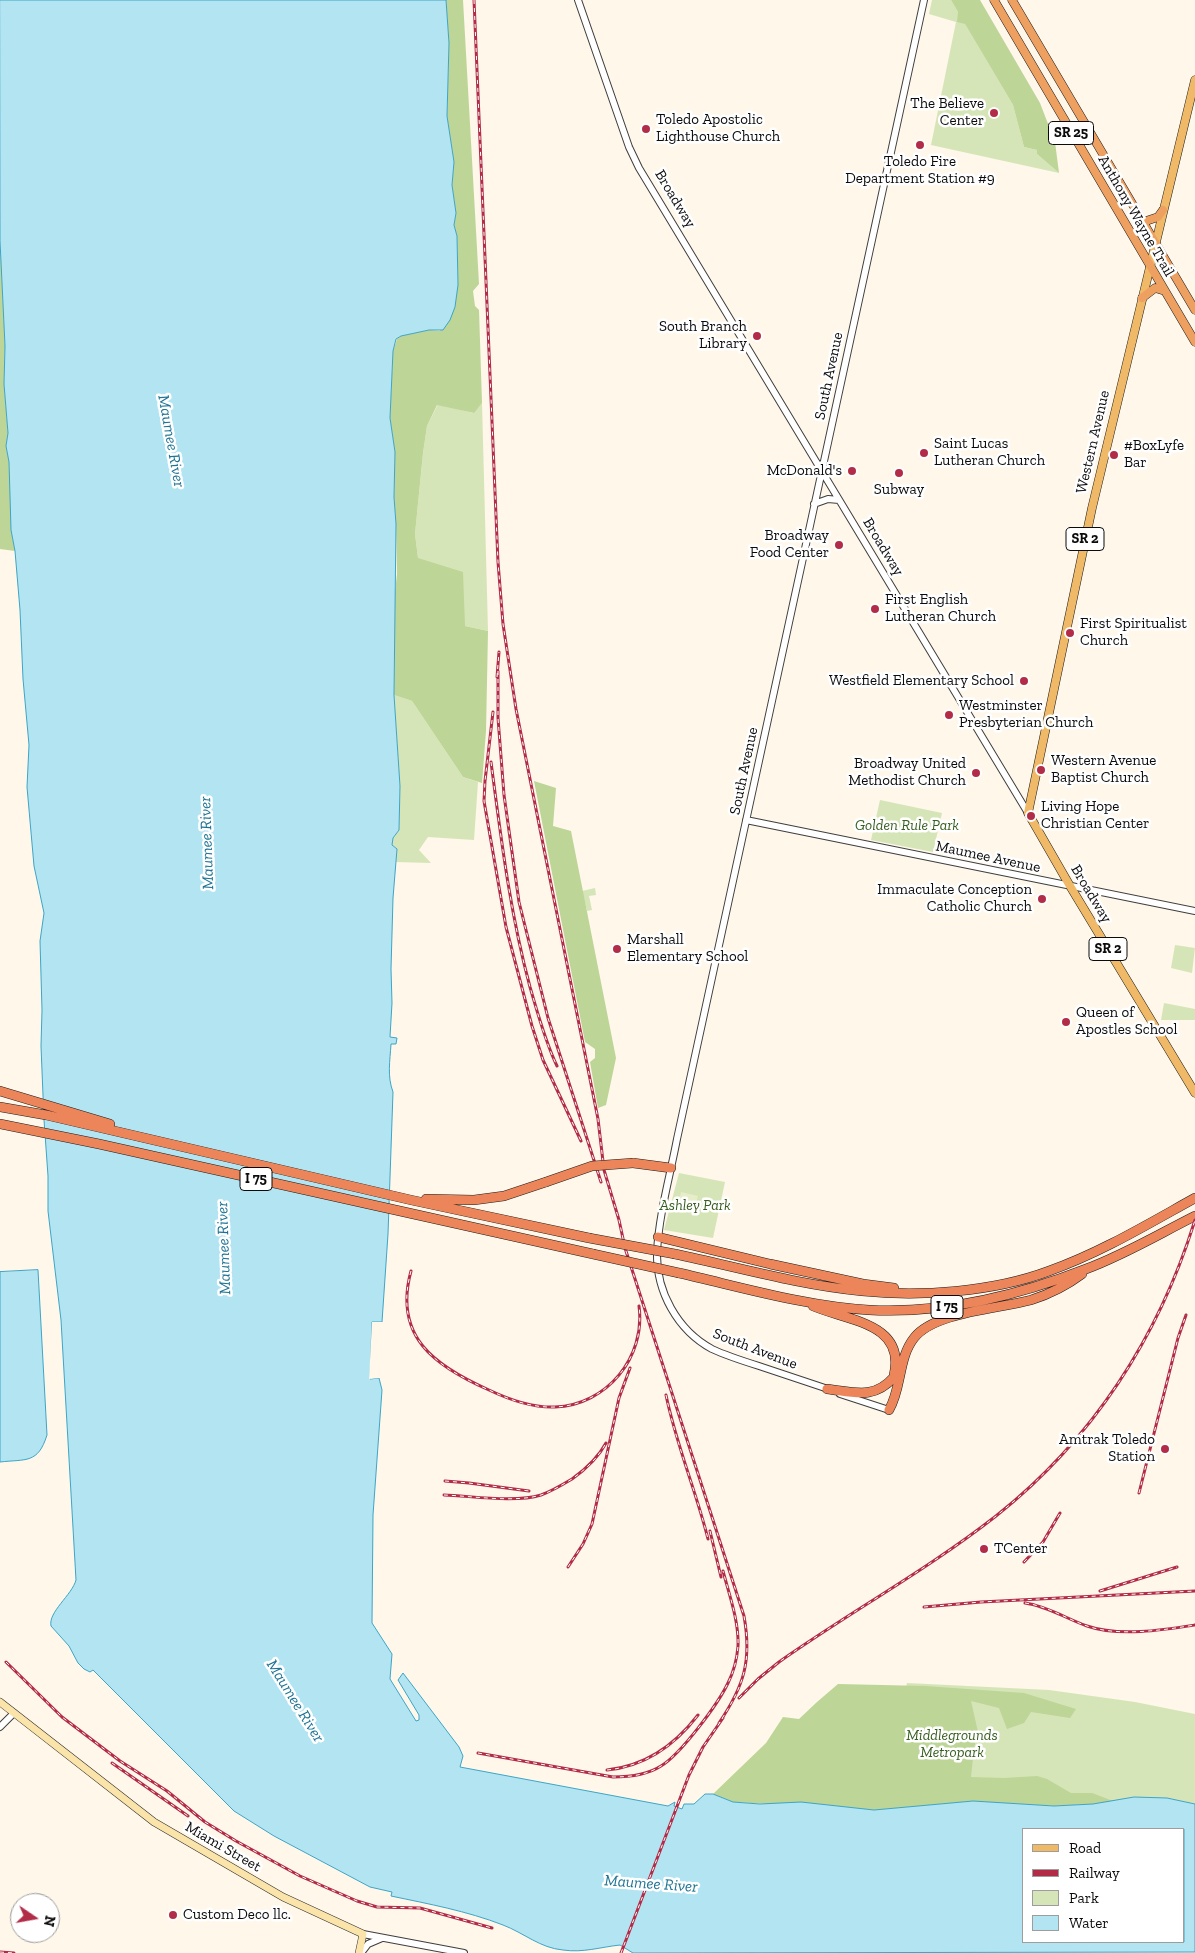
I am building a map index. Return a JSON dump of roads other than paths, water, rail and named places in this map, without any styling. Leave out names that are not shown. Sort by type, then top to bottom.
[{"type":"highway","name":"Anthony Wayne Trail","points":[[994,0],[1195,342]]},
{"type":"highway","name":"Anthony Wayne Trail","points":[[1012,0],[1195,310]]},
{"type":"highway","points":[[1143,222],[1158,217],[1163,210]]},
{"type":"highway","points":[[1142,298],[1155,288],[1165,291]]},
{"type":"highway","points":[[5,1092],[177,1145]]},
{"type":"highway","name":"I 75","points":[[0,1107],[177,1145],[411,1200],[589,1238],[859,1291],[908,1293],[964,1290],[1020,1280],[1049,1271],[1094,1252],[1195,1198]]},
{"type":"highway","name":"I 75","points":[[4,1125],[99,1144],[801,1301],[869,1310],[909,1310],[951,1306],[1027,1290],[1088,1269],[1195,1216]]},
{"type":"highway","points":[[411,1200],[474,1200],[504,1196],[592,1166],[633,1164],[672,1168]]},
{"type":"highway","points":[[1145,1225],[1152,1216],[1195,1192]]},
{"type":"highway","points":[[658,1237],[723,1254],[863,1284],[916,1289],[964,1290]]},
{"type":"highway","points":[[889,1410],[894,1401],[907,1352],[913,1339],[926,1327],[940,1319],[1034,1299],[1061,1289],[1088,1269]]},
{"type":"highway","points":[[801,1301],[866,1325],[888,1337],[896,1354],[897,1363],[888,1400],[889,1410]]},
{"type":"highway","points":[[827,1389],[871,1393],[880,1390],[894,1378]]},
{"type":"main road","name":"Western Avenue","points":[[1028,813],[1092,508],[1195,80]]},
{"type":"main road","name":"Broadway","points":[[1028,813],[1195,1093]]},
{"type":"main road","name":"Miami Street","points":[[0,1702],[154,1822],[283,1897],[363,1934]]},
{"type":"main road","points":[[360,1953],[363,1934]]},
{"type":"street","name":"Broadway","points":[[578,0],[629,147],[639,168],[1028,813]]},
{"type":"street","name":"South Avenue","points":[[889,1410],[722,1354],[701,1342],[691,1334],[675,1315],[663,1290],[658,1267],[658,1237],[746,820],[924,0]]},
{"type":"street","points":[[814,504],[828,499],[839,500]]},
{"type":"street","name":"Maumee Avenue","points":[[746,820],[1195,912]]},
{"type":"street","points":[[0,1727],[14,1713]]},
{"type":"street","name":"Miami Street","points":[[363,1934],[464,1953]]},
{"type":"street","points":[[360,1953],[372,1942],[385,1938]]},
{"type":"water","name":"Maumee River","points":[[0,0],[446,0],[449,43],[447,116],[454,162],[452,185],[456,213],[454,225],[457,236],[458,285],[455,307],[450,320],[443,330],[429,330],[401,336],[396,339],[393,351],[390,418],[395,452],[394,695],[400,786],[399,830],[393,838],[392,845],[397,849],[393,898],[390,1037],[397,1038],[396,1044],[391,1044],[389,1074],[393,1092],[388,1234],[382,1322],[372,1322],[370,1379],[379,1378],[382,1390],[373,1515],[372,1623],[392,1654],[390,1679],[416,1721],[419,1720],[419,1715],[398,1680],[403,1673],[459,1747],[463,1756],[460,1767],[668,1806],[675,1802],[674,1806],[682,1809],[684,1804],[694,1804],[705,1794],[713,1794],[733,1802],[760,1804],[801,1802],[874,1810],[973,1801],[1054,1806],[1093,1804],[1134,1797],[1167,1798],[1195,1804],[1195,1952],[633,1953],[620,1945],[578,1951],[555,1949],[511,1928],[489,1920],[448,1908],[391,1896],[392,1892],[370,1887],[274,1836],[234,1811],[93,1670],[90,1672],[78,1663],[69,1646],[51,1626],[53,1615],[74,1586],[76,1580],[61,1320],[48,1211],[41,1046],[40,941],[44,913],[34,866],[27,787],[29,745],[23,679],[20,610],[15,551],[11,530],[9,462],[6,446],[8,433],[4,384],[5,346],[0,241]]},
{"type":"water","points":[[38,1270],[47,1435],[40,1451],[30,1458],[0,1462],[0,1272]]},
{"type":"railway","points":[[474,0],[498,562],[503,624],[516,709],[598,1119],[604,1170],[625,1248],[744,1616],[747,1646],[744,1672],[735,1697],[719,1723]]},
{"type":"railway","points":[[497,677],[499,652]]},
{"type":"railway","points":[[498,671],[498,718],[504,795],[519,902],[548,1018],[601,1182]]},
{"type":"railway","points":[[493,712],[484,801],[506,927],[543,1060],[581,1141]]},
{"type":"railway","points":[[491,762],[507,875],[523,959],[539,1017],[557,1066]]},
{"type":"railway","points":[[739,1698],[779,1662],[970,1536],[1031,1486],[1063,1454],[1092,1420],[1142,1345],[1180,1263],[1195,1220]]},
{"type":"railway","points":[[411,1271],[407,1294],[408,1314],[414,1331],[423,1346],[436,1359],[469,1381],[497,1394],[530,1405],[555,1407],[574,1404],[591,1398],[606,1388],[619,1375],[629,1360],[636,1343],[640,1325],[639,1306]]},
{"type":"railway","points":[[1139,1493],[1178,1338],[1186,1315]]},
{"type":"railway","points":[[568,1567],[583,1544],[592,1524],[619,1398],[630,1368]]},
{"type":"railway","points":[[666,1395],[708,1539]]},
{"type":"railway","points":[[444,1495],[506,1499],[541,1495],[572,1479],[595,1458],[606,1443]]},
{"type":"railway","points":[[445,1481],[529,1491]]},
{"type":"railway","points":[[1024,1562],[1043,1542],[1060,1513]]},
{"type":"railway","points":[[710,1531],[721,1577]]},
{"type":"railway","points":[[1100,1591],[1177,1567]]},
{"type":"railway","points":[[478,1753],[613,1777],[638,1775],[650,1772],[661,1766],[678,1751],[708,1715],[723,1692],[734,1669],[738,1646],[737,1627],[723,1571]]},
{"type":"railway","points":[[924,1607],[981,1602],[1195,1591]]},
{"type":"railway","points":[[1025,1603],[1049,1610],[1087,1626],[1113,1631],[1169,1629],[1195,1625]]},
{"type":"railway","points":[[6,1662],[62,1717],[120,1761],[167,1791],[205,1822],[236,1841],[300,1876],[357,1901],[377,1907],[420,1908],[492,1928]]},
{"type":"railway","points":[[607,1770],[621,1768],[647,1759],[680,1736],[698,1715]]},
{"type":"railway","points":[[621,1953],[689,1775],[703,1747],[723,1718]]},
{"type":"railway","points":[[112,1763],[188,1816]]},
{"type":"railway","points":[[0,1952],[14,1953]]},
{"type":"place","name":"The Believe Center","points":[[994,113]]},
{"type":"place","name":"Toledo Apostolic Lighthouse Church","points":[[646,129]]},
{"type":"place","name":"Toledo Fire Department Station #9","points":[[920,145]]},
{"type":"place","name":"South Branch Library","points":[[757,336]]},
{"type":"place","name":"Saint Lucas Lutheran Church","points":[[924,453]]},
{"type":"place","name":"#BoxLyfe Bar","points":[[1114,455]]},
{"type":"place","name":"McDonald's","points":[[852,471]]},
{"type":"place","name":"Subway","points":[[899,473]]},
{"type":"place","name":"Broadway Food Center","points":[[839,545]]},
{"type":"place","name":"First English Lutheran Church","points":[[875,609]]},
{"type":"place","name":"First Spiritualist Church","points":[[1070,633]]},
{"type":"place","name":"Westfield Elementary School","points":[[1024,681]]},
{"type":"place","name":"Westminster Presbyterian Church","points":[[949,715]]},
{"type":"place","name":"Western Avenue Baptist Church","points":[[1041,770]]},
{"type":"place","name":"Broadway United Methodist Church","points":[[976,773]]},
{"type":"place","name":"Living Hope Christian Center","points":[[1031,816]]},
{"type":"place","name":"Immaculate Conception Catholic Church","points":[[1042,899]]},
{"type":"place","name":"Marshall Elementary School","points":[[617,949]]},
{"type":"place","name":"Queen of Apostles School","points":[[1066,1022]]},
{"type":"place","name":"Amtrak Toledo Station","points":[[1165,1449]]},
{"type":"place","name":"TCenter","points":[[984,1549]]},
{"type":"place","name":"Custom Deco llc.","points":[[173,1915]]},
{"type":"park label","name":"Golden Rule Park","points":[[907,826]]},
{"type":"park label","name":"Ashley Park","points":[[695,1206]]},
{"type":"park label","name":"Middlegrounds Metropark","points":[[952,1744]]}]
